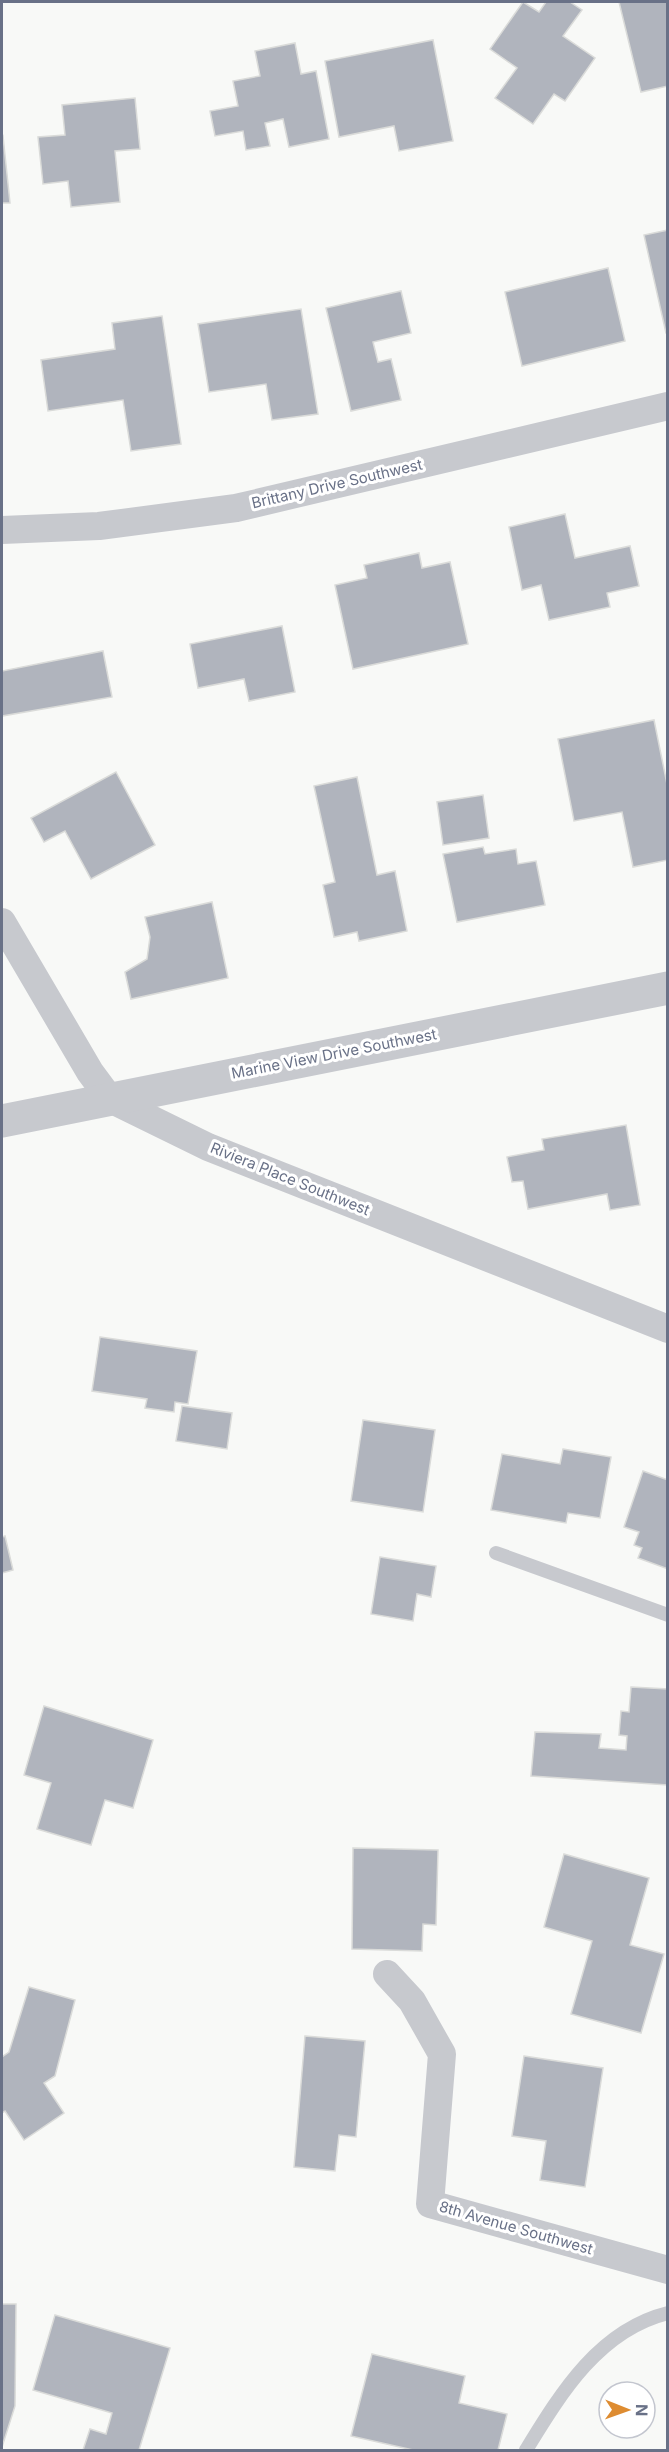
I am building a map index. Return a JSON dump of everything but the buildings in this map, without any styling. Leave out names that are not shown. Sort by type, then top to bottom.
[{"type":"street","name":"Brittany Drive Southwest","points":[[2,530],[99,525],[236,508],[668,405]]},
{"type":"street","name":"Riviera Place Southwest","points":[[2,922],[90,1072],[110,1099],[208,1146],[668,1329]]},
{"type":"street","name":"Marine View Drive Southwest","points":[[2,1121],[668,988]]},
{"type":"street","name":"8th Avenue Southwest","points":[[387,1974],[412,2001],[442,2054],[430,2204],[668,2270]]},
{"type":"lane","points":[[496,1553],[668,1615]]},
{"type":"lane","points":[[526,2451],[562,2390],[604,2346],[643,2319],[668,2313]]}]
